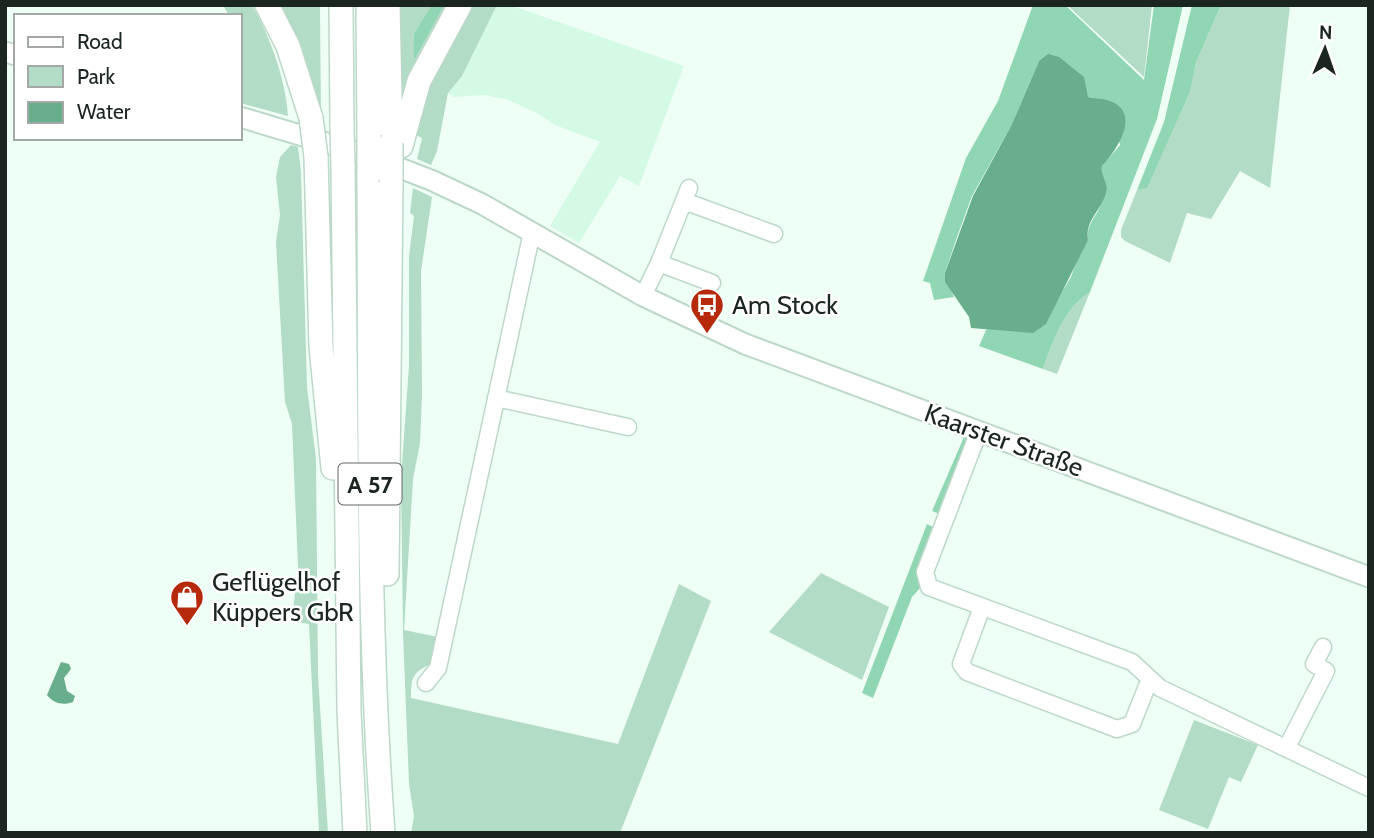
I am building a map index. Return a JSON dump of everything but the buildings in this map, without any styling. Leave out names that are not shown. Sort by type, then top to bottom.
[{"type":"highway","points":[[267,5],[288,46],[311,118],[316,157],[321,347],[330,460],[345,507]]},
{"type":"highway","name":"A 57","points":[[341,5],[345,507],[355,833]]},
{"type":"highway","name":"A 57","points":[[368,5],[387,141],[369,174],[370,506],[383,833]]},
{"type":"highway","points":[[380,793],[389,700],[387,565],[392,269],[401,179],[387,141],[388,5]]},
{"type":"highway","points":[[387,141],[460,5]]},
{"type":"main road","name":"Kaarster Straße","points":[[242,118],[363,154],[401,179],[482,204],[642,296],[746,344],[1369,577]]},
{"type":"street","points":[[642,296],[659,263],[686,195],[774,234]]},
{"type":"street","points":[[426,683],[438,668],[532,232]]},
{"type":"street","points":[[659,263],[712,283]]},
{"type":"street","points":[[496,398],[628,426]]},
{"type":"street","points":[[979,431],[925,572],[929,587],[1132,662],[1149,681],[1369,788]]},
{"type":"street","points":[[982,607],[961,664],[967,672],[1117,729],[1132,724],[1149,681]]},
{"type":"street","points":[[1287,747],[1310,686],[1326,671],[1314,664],[1324,646]]},
{"type":"shaded area","points":[[432,5],[444,5],[414,60],[414,34]]},
{"type":"shaded area","points":[[497,5],[510,5],[684,66],[639,186],[620,176],[579,243],[550,226],[600,142],[555,125],[537,113],[506,99],[484,95],[454,97],[448,93],[462,76]]},
{"type":"shaded area","points":[[1033,5],[1065,5],[1144,80],[1154,5],[1183,5],[1157,119],[1090,292],[1066,316],[1043,369],[979,346],[987,328],[995,329],[1053,307],[1071,277],[1080,252],[1088,240],[1090,225],[1101,204],[1102,166],[1120,145],[1110,101],[1088,97],[1084,88],[1039,61],[1012,124],[972,196],[957,237],[945,273],[954,297],[934,300],[930,283],[923,281],[966,158],[998,101]]},
{"type":"shaded area","points":[[1192,5],[1221,5],[1196,63],[1190,92],[1147,188],[1137,190],[1164,122]]},
{"type":"shaded area","points":[[964,437],[971,440],[942,515],[932,511]]},
{"type":"shaded area","points":[[927,524],[937,529],[922,586],[912,597],[873,698],[862,693]]},
{"type":"green space","points":[[223,5],[252,5],[276,59],[288,116],[242,104],[242,14],[228,14]]},
{"type":"green space","points":[[272,5],[320,5],[321,122]]},
{"type":"green space","points":[[397,5],[449,5],[414,67],[399,103]]},
{"type":"green space","points":[[471,5],[497,5],[462,76],[448,93],[437,151],[431,165],[417,159],[422,138],[413,134],[420,105]]},
{"type":"green space","points":[[1067,5],[1152,5],[1144,77]]},
{"type":"green space","points":[[1221,5],[1290,5],[1270,188],[1240,171],[1211,219],[1187,213],[1170,263],[1125,241],[1121,237],[1121,230],[1137,190],[1147,187],[1190,92],[1196,63]]},
{"type":"green space","points":[[291,145],[298,147],[301,172],[307,387],[316,459],[318,675],[328,833],[319,833],[309,624],[292,621],[298,567],[292,424],[285,402],[276,242],[280,215],[276,177],[280,157]]},
{"type":"green space","points":[[413,188],[432,197],[421,271],[420,443],[413,479],[404,630],[438,637],[431,664],[414,677],[411,698],[618,744],[679,584],[711,601],[620,833],[411,833],[414,816],[409,784],[403,632],[401,479],[409,365],[409,256],[414,216],[410,213]]},
{"type":"green space","points":[[1090,292],[1057,374],[1043,369],[1066,316]]},
{"type":"green space","points":[[821,573],[889,607],[862,680],[769,632]]},
{"type":"green space","points":[[1194,720],[1258,745],[1241,782],[1229,777],[1208,829],[1159,810]]},
{"type":"water","points":[[1048,54],[1059,57],[1084,77],[1088,97],[1107,100],[1120,107],[1124,114],[1123,133],[1102,166],[1106,193],[1091,221],[1088,240],[1046,324],[1033,333],[971,328],[969,317],[945,282],[945,273],[973,196],[1012,124],[1039,61]]},
{"type":"water","points":[[61,662],[69,664],[71,669],[64,678],[67,691],[75,696],[73,702],[66,704],[58,703],[47,695]]},
{"type":"place","name":"Am Stock","points":[[707,335]]},
{"type":"place","name":"Geflügelhof Küppers GbR","points":[[187,627]]}]
